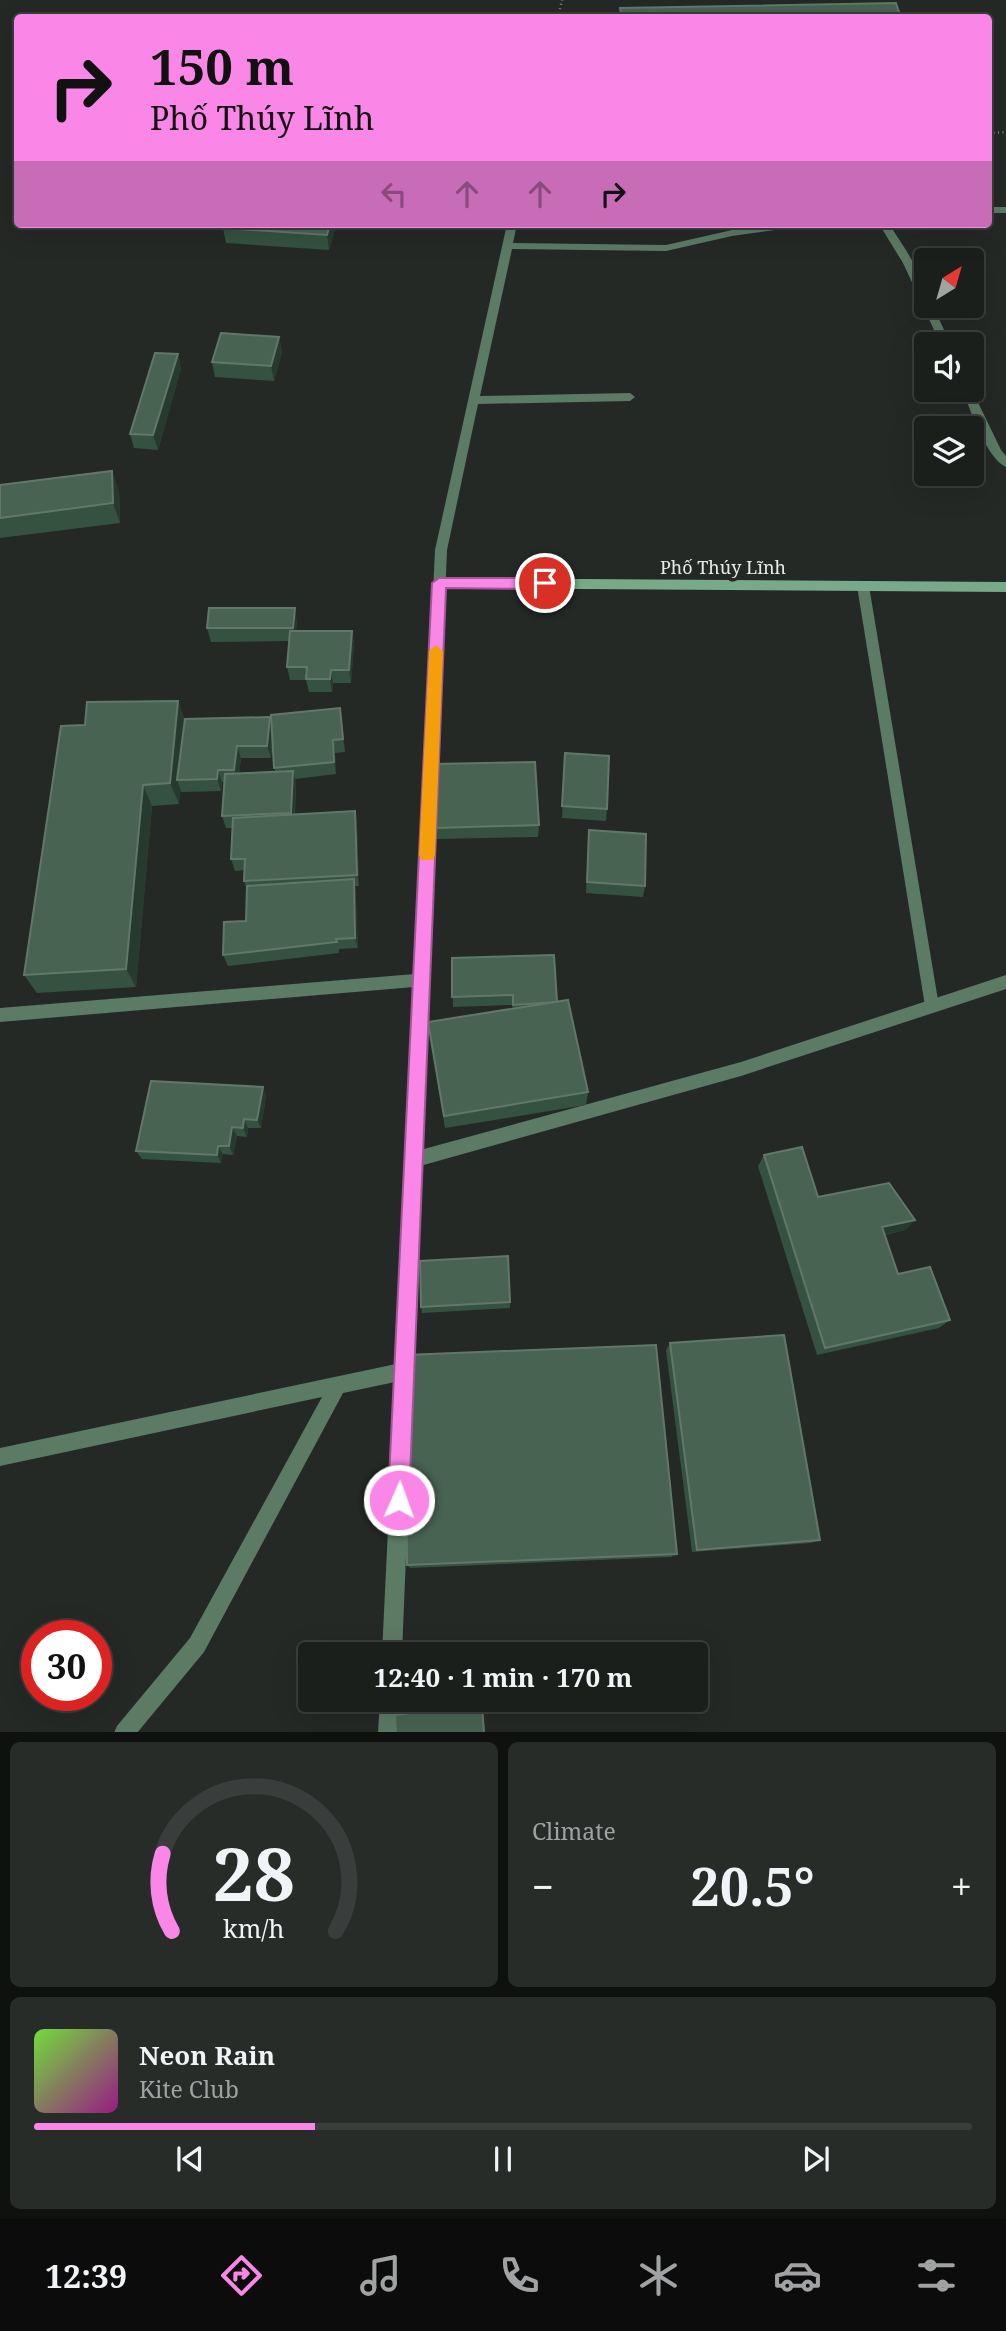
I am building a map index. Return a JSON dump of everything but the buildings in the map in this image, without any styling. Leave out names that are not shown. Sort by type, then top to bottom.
[{"type":"street","points":[[393,1642],[441,550],[511,228]]},
{"type":"street","points":[[508,246],[666,248],[768,228]]},
{"type":"street","points":[[886,228],[914,276]]},
{"type":"street","points":[[473,400],[631,397]]},
{"type":"street","points":[[973,402],[996,452],[1006,463]]},
{"type":"street","name":"Phố Thúy Lĩnh","points":[[439,583],[1006,587]]},
{"type":"street","points":[[863,586],[932,1006]]},
{"type":"street","points":[[0,1015],[422,979]]},
{"type":"street","points":[[413,1160],[741,1069],[1006,982]]},
{"type":"street","points":[[0,1457],[404,1371]]},
{"type":"street","points":[[124,1732],[197,1645],[338,1385]]},
{"type":"street","points":[[388,1732],[389,1712]]},
{"type":"slow traffic","points":[[427,855],[436,651]]},
{"type":"route","points":[[399,1500],[439,583],[545,583]]}]
